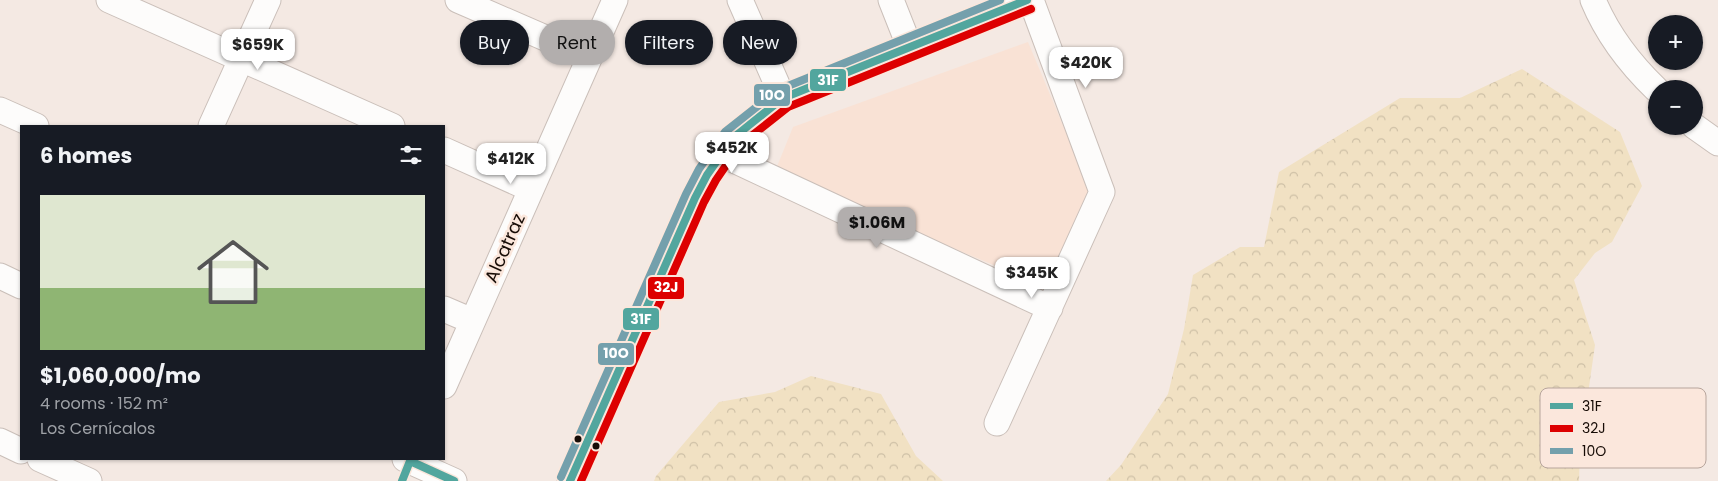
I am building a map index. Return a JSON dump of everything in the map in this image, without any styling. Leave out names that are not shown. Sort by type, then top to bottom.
[{"type":"street","points":[[109,0],[390,125]]},
{"type":"street","points":[[211,125],[268,0]]},
{"type":"street","points":[[458,0],[539,36]]},
{"type":"street","name":"Alcatraz","points":[[606,20],[615,0]]},
{"type":"street","points":[[740,0],[783,98]]},
{"type":"street","points":[[891,0],[910,48]]},
{"type":"street","points":[[570,481],[695,198],[721,154],[745,127],[783,98],[1027,0]]},
{"type":"street","points":[[997,423],[1102,192],[1031,0]]},
{"type":"street","points":[[1593,0],[1602,22],[1620,51],[1648,81]]},
{"type":"street","name":"Alcatraz","points":[[445,384],[586,65]]},
{"type":"street","points":[[0,110],[34,125]]},
{"type":"street","points":[[1703,132],[1718,143]]},
{"type":"street","points":[[445,150],[531,188]]},
{"type":"street","points":[[721,154],[1050,308]]},
{"type":"street","points":[[0,276],[20,286]]},
{"type":"street","points":[[445,308],[472,321]]},
{"type":"street","points":[[0,441],[20,450]]},
{"type":"street","points":[[407,465],[454,481]]},
{"type":"street","points":[[53,466],[89,481]]},
{"type":"shaded area","points":[[1028,42],[1093,197],[1051,289],[917,233],[776,169],[793,127]]},
{"type":"green space","points":[[1522,69],[1620,132],[1642,186],[1612,242],[1595,253],[1574,280],[1595,345],[1589,388],[1540,388],[1540,468],[1579,468],[1579,481],[1106,481],[1121,465],[1168,394],[1184,329],[1193,275],[1240,247],[1264,247],[1279,172],[1400,98],[1460,98]]},
{"type":"green space","points":[[811,376],[881,394],[916,456],[943,481],[654,481],[656,476],[719,402],[775,392]]},
{"type":"transit line","name":"10O","points":[[561,477],[686,194],[699,169],[725,132],[778,90],[1000,0]]},
{"type":"transit line","name":"31F","points":[[570,481],[695,198],[707,175],[733,138],[783,98],[1027,0]]},
{"type":"transit line","name":"32J","points":[[581,481],[704,202],[716,180],[740,145],[788,107],[1031,9]]},
{"type":"transit line","name":"31F","points":[[402,481],[410,461],[454,481]]}]
